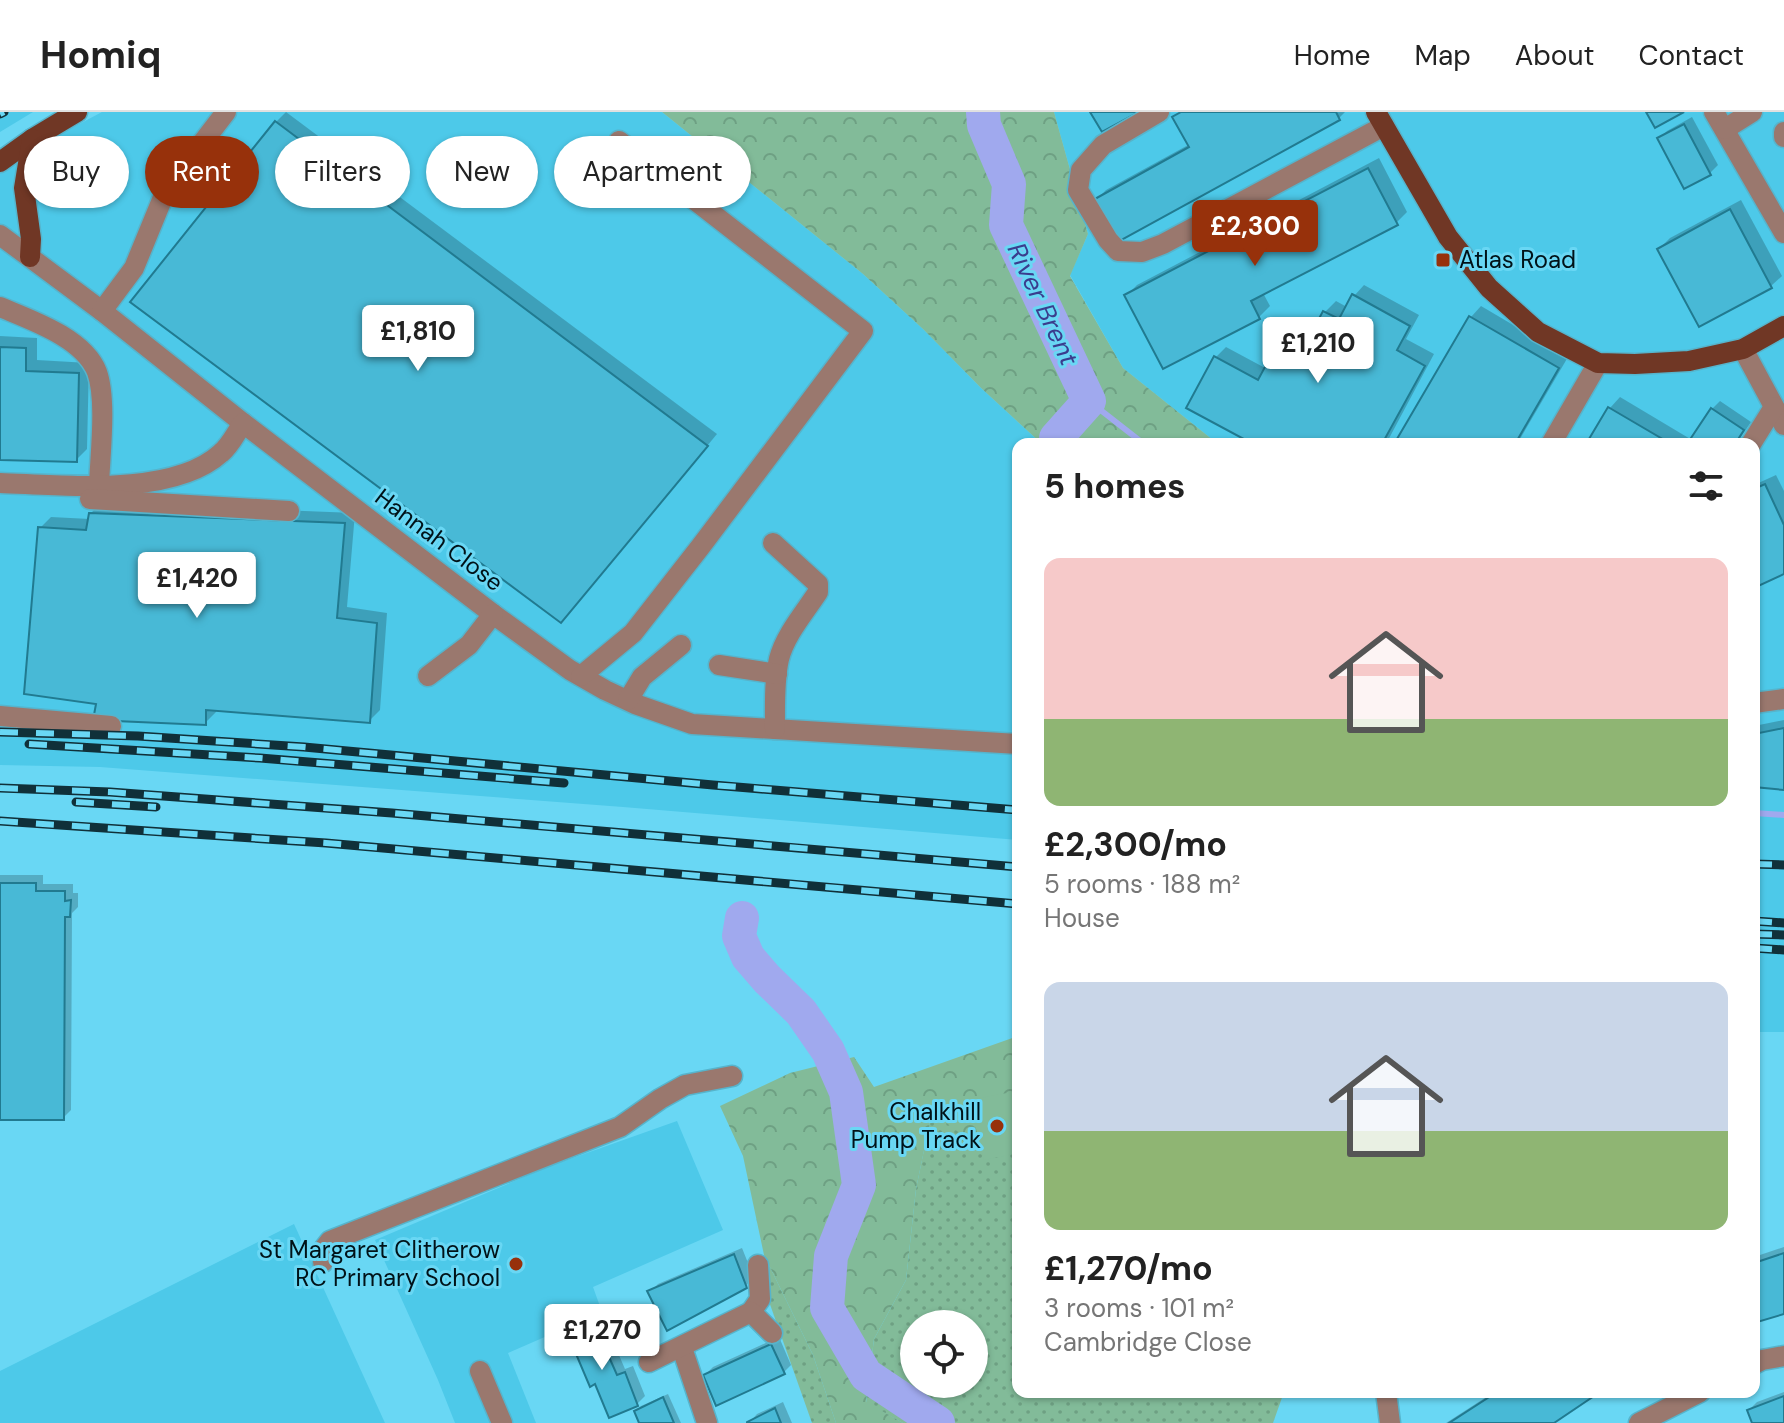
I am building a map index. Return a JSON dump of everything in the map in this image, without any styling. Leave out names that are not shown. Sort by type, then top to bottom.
[{"type":"main road","points":[[37,136],[77,112]]},
{"type":"main road","points":[[1380,119],[1448,237],[1489,288],[1538,332],[1598,363],[1689,361],[1743,349],[1784,326]]},
{"type":"main road","points":[[0,162],[24,145]]},
{"type":"main road","points":[[27,208],[30,257]]},
{"type":"street","points":[[102,311],[134,268],[166,190],[226,112]]},
{"type":"street","points":[[1159,112],[1103,145],[1081,170],[1078,190],[1118,251],[1142,252],[1163,244],[1380,119]]},
{"type":"street","points":[[1752,112],[1719,121],[1784,233]]},
{"type":"street","points":[[581,676],[633,633],[863,331],[705,208]]},
{"type":"street","name":"Hannah Close","points":[[0,235],[493,614],[581,676],[628,700],[692,724],[1012,744]]},
{"type":"street","points":[[0,307],[65,336],[93,365],[102,402],[94,492]]},
{"type":"street","points":[[1743,349],[1779,416],[1757,438]]},
{"type":"street","points":[[1554,438],[1598,363]]},
{"type":"street","points":[[94,492],[191,472],[222,453],[243,423]]},
{"type":"street","points":[[191,472],[197,505]]},
{"type":"street","points":[[0,483],[197,505],[289,511]]},
{"type":"street","points":[[773,543],[818,584],[818,592],[779,656],[775,729]]},
{"type":"street","points":[[428,676],[469,645],[493,614]]},
{"type":"street","points":[[628,700],[642,677],[681,645]]},
{"type":"street","points":[[719,665],[777,674]]},
{"type":"street","points":[[1760,702],[1784,699]]},
{"type":"street","points":[[0,716],[111,726]]},
{"type":"street","points":[[323,1262],[323,1250],[330,1241],[620,1127],[685,1085],[732,1076]]},
{"type":"street","points":[[649,1362],[751,1312],[760,1299],[758,1265]]},
{"type":"street","points":[[751,1312],[772,1333]]},
{"type":"street","points":[[682,1348],[707,1423]]},
{"type":"street","points":[[1760,1361],[1784,1356]]},
{"type":"street","points":[[480,1371],[502,1423]]},
{"type":"street","points":[[1387,1398],[1390,1423]]},
{"type":"street","points":[[1639,1423],[1688,1398]]},
{"type":"shaded area","points":[[0,112],[33,112],[0,132]]},
{"type":"shaded area","points":[[102,112],[662,112],[692,136],[554,136],[554,208],[751,208],[751,184],[863,274],[1035,438],[1012,438],[1012,839],[100,767],[0,765],[0,166],[24,153],[24,208],[129,208],[129,136],[57,136]]},
{"type":"shaded area","points":[[1054,112],[1784,112],[1784,1032],[1760,1032],[1760,438],[1210,438],[1123,368],[1070,275],[1088,234]]},
{"type":"shaded area","name":"St Margaret Clitherow RC Primary School","points":[[677,1121],[723,1230],[593,1287],[602,1312],[508,1353],[536,1423],[455,1423],[375,1240],[550,1166]]},
{"type":"shaded area","points":[[294,1224],[385,1423],[0,1423],[0,1371]]},
{"type":"green space","points":[[662,112],[1054,112],[1088,234],[1070,276],[1123,368],[1210,438],[1035,438],[863,274],[751,184],[751,136],[692,136]]},
{"type":"green space","points":[[1012,1038],[1012,1152],[965,1137],[932,1112],[916,1189],[906,1280],[874,1339],[866,1402],[903,1423],[836,1423],[813,1355],[764,1255],[743,1156],[720,1106],[790,1073],[854,1057],[874,1087]]},
{"type":"green space","name":"Chalkhill Pump Track","points":[[1012,1092],[1012,1154],[984,1160],[969,1100]]},
{"type":"green space","points":[[932,1111],[1012,1150],[1012,1398],[1282,1398],[1273,1423],[903,1423],[866,1403],[874,1339],[906,1280],[916,1189]]},
{"type":"green space","points":[[764,1255],[813,1355],[836,1423],[812,1423],[760,1276]]},
{"type":"building","points":[[1090,112],[1139,112],[1102,132]]},
{"type":"building","points":[[1181,112],[1336,112],[1340,120],[1116,243],[1093,200],[1189,147],[1172,117]]},
{"type":"building","points":[[1646,112],[1684,112],[1655,128]]},
{"type":"building","points":[[275,121],[295,136],[275,136],[275,208],[391,208],[708,446],[561,623],[130,302],[205,208],[259,208],[259,141]]},
{"type":"building","points":[[1684,124],[1711,175],[1684,189],[1657,138]]},
{"type":"building","points":[[1368,168],[1398,225],[1251,301],[1260,319],[1163,369],[1124,295]]},
{"type":"building","points":[[1730,209],[1772,288],[1699,327],[1657,249]]},
{"type":"building","points":[[1352,294],[1410,326],[1397,350],[1425,366],[1385,438],[1242,438],[1186,408],[1214,356],[1258,380],[1281,337],[1303,349],[1323,311],[1339,319]]},
{"type":"building","points":[[1469,316],[1559,368],[1518,438],[1398,438]]},
{"type":"building","points":[[0,347],[26,348],[26,371],[79,373],[77,462],[0,460]]},
{"type":"building","points":[[1608,407],[1661,438],[1590,438]]},
{"type":"building","points":[[1711,408],[1744,430],[1739,438],[1691,438]]},
{"type":"building","points":[[1765,484],[1784,525],[1784,574],[1760,585],[1760,486]]},
{"type":"building","points":[[89,513],[345,523],[337,618],[377,623],[370,723],[206,710],[206,725],[93,720],[96,704],[24,694],[38,527],[86,530]]},
{"type":"building","points":[[1784,728],[1784,790],[1760,788],[1760,733]]},
{"type":"building","points":[[0,883],[36,883],[36,891],[65,891],[65,901],[71,900],[70,917],[65,917],[64,1120],[0,1120]]},
{"type":"building","points":[[1784,1253],[1784,1314],[1760,1321],[1760,1261]]},
{"type":"building","points":[[734,1254],[747,1288],[667,1331],[647,1291]]},
{"type":"building","points":[[594,1323],[617,1375],[625,1372],[638,1406],[609,1418],[595,1384],[590,1387],[568,1335]]},
{"type":"building","points":[[771,1344],[785,1374],[716,1406],[703,1375]]},
{"type":"building","points":[[1784,1396],[1784,1423],[1752,1423],[1747,1410]]},
{"type":"building","points":[[663,1397],[674,1423],[639,1423],[634,1411]]},
{"type":"building","points":[[1488,1398],[1591,1398],[1554,1423],[1449,1423]]},
{"type":"building","points":[[775,1408],[781,1423],[747,1423],[747,1422]]},
{"type":"waterway","name":"River Brent","points":[[983,112],[984,125],[1009,184],[1006,225],[1089,401],[1056,438]]},
{"type":"waterway","points":[[1089,401],[1136,438]]},
{"type":"waterway","points":[[1760,813],[1784,815]]},
{"type":"waterway","name":"River Brent","points":[[742,918],[739,936],[748,957],[801,1012],[828,1051],[846,1092],[859,1185],[831,1256],[827,1308],[866,1375],[938,1423]]},
{"type":"railway","points":[[0,114],[4,112]]},
{"type":"railway","points":[[0,732],[138,736],[304,747],[1012,810]]},
{"type":"railway","points":[[29,744],[260,758],[564,783]]},
{"type":"railway","points":[[0,788],[110,792],[392,813],[1012,866]]},
{"type":"railway","points":[[76,802],[156,807]]},
{"type":"railway","points":[[0,821],[326,843],[1012,903]]},
{"type":"railway","points":[[1760,864],[1784,865]]},
{"type":"railway","points":[[1760,921],[1784,923]]},
{"type":"railway","points":[[1760,934],[1784,935]]},
{"type":"railway","points":[[1760,948],[1784,950]]},
{"type":"place","name":"Atlas Road","points":[[1443,260]]},
{"type":"place","name":"Chalkhill Pump Track","points":[[997,1126]]},
{"type":"place","name":"St Margaret Clitherow RC Primary School","points":[[516,1264]]}]
